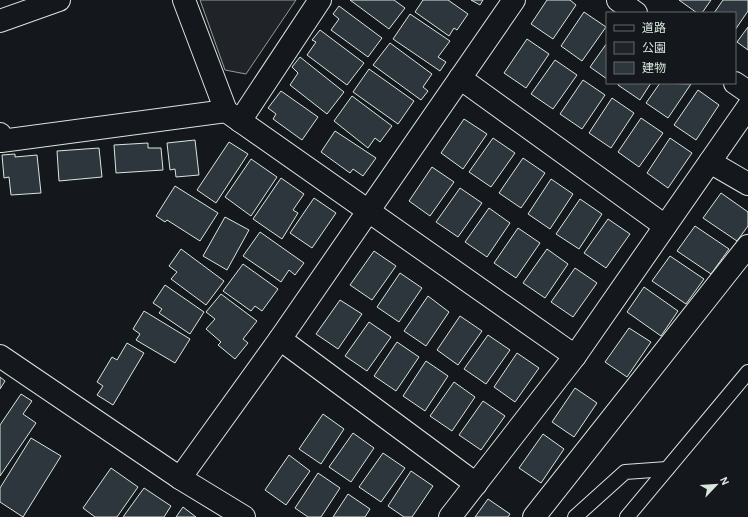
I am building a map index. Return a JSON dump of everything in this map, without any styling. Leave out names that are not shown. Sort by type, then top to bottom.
[{"type":"street","points":[[0,21],[59,0]]},
{"type":"street","points":[[184,0],[233,116],[575,356]]},
{"type":"street","points":[[0,134],[1,141],[233,116],[320,0]]},
{"type":"street","points":[[180,478],[280,339],[514,0]]},
{"type":"street","points":[[618,0],[635,12]]},
{"type":"street","points":[[460,78],[666,226]]},
{"type":"street","points":[[736,84],[748,92]]},
{"type":"street","points":[[450,517],[575,356],[748,107]]},
{"type":"street","points":[[710,162],[748,184]]},
{"type":"street","points":[[534,517],[748,246]]},
{"type":"street","points":[[280,339],[476,484]]},
{"type":"street","points":[[0,356],[180,478],[244,517]]},
{"type":"lane","points":[[627,517],[748,372]]},
{"type":"lane","points":[[575,517],[625,472],[667,469]]},
{"type":"green space","points":[[200,0],[296,0],[246,74],[225,70]]},
{"type":"building","points":[[350,0],[394,0],[405,8],[389,29]]},
{"type":"building","points":[[423,0],[448,0],[468,14],[457,30],[454,28],[449,36],[415,12]]},
{"type":"building","points":[[471,0],[483,0],[480,5]]},
{"type":"building","points":[[547,0],[570,0],[576,5],[553,39],[531,24]]},
{"type":"building","points":[[679,0],[711,0],[703,12],[696,12]]},
{"type":"building","points":[[723,0],[748,0],[748,11],[736,29],[736,12],[715,12]]},
{"type":"building","points":[[339,6],[382,38],[368,57],[331,30],[339,19],[333,14]]},
{"type":"building","points":[[584,12],[606,27],[582,61],[561,46]]},
{"type":"building","points":[[410,14],[450,41],[438,57],[446,62],[440,71],[393,39]]},
{"type":"building","points":[[748,27],[748,50],[737,42]]},
{"type":"building","points":[[320,30],[364,63],[347,85],[307,55],[316,42],[312,40]]},
{"type":"building","points":[[527,39],[549,54],[526,88],[504,73]]},
{"type":"building","points":[[390,43],[432,74],[423,87],[428,91],[421,100],[373,65]]},
{"type":"building","points":[[606,44],[606,78],[590,67]]},
{"type":"building","points":[[300,57],[344,92],[327,114],[290,85],[298,73],[292,67]]},
{"type":"building","points":[[555,60],[577,75],[553,109],[531,94]]},
{"type":"building","points":[[369,69],[414,101],[398,124],[353,92]]},
{"type":"building","points":[[583,80],[605,95],[582,129],[560,114]]},
{"type":"building","points":[[618,84],[650,84],[640,100]]},
{"type":"building","points":[[659,84],[691,84],[668,118],[646,103]]},
{"type":"building","points":[[698,90],[719,105],[696,140],[674,125]]},
{"type":"building","points":[[281,91],[318,117],[302,140],[273,119],[276,114],[268,108]]},
{"type":"building","points":[[352,96],[392,126],[380,142],[375,138],[368,148],[334,121]]},
{"type":"building","points":[[612,98],[634,113],[611,148],[589,133]]},
{"type":"building","points":[[641,118],[663,133],[639,167],[618,152]]},
{"type":"building","points":[[464,119],[487,134],[463,169],[441,153]]},
{"type":"building","points":[[335,131],[376,158],[363,176],[353,169],[350,173],[321,152]]},
{"type":"building","points":[[493,138],[515,153],[491,187],[469,172]]},
{"type":"building","points":[[670,138],[692,153],[668,188],[647,173]]},
{"type":"building","points":[[195,140],[199,175],[176,177],[175,169],[170,170],[167,143]]},
{"type":"building","points":[[229,142],[248,154],[216,203],[197,190]]},
{"type":"building","points":[[148,143],[148,148],[161,148],[163,170],[116,173],[114,145]]},
{"type":"building","points":[[99,148],[102,177],[59,181],[57,151]]},
{"type":"building","points":[[15,154],[15,157],[37,155],[41,193],[11,195],[9,177],[4,178],[2,155]]},
{"type":"building","points":[[523,158],[545,173],[521,208],[499,193]]},
{"type":"building","points":[[251,159],[277,177],[251,216],[225,197]]},
{"type":"building","points":[[432,167],[454,182],[430,216],[409,201]]},
{"type":"building","points":[[281,178],[304,194],[293,210],[298,213],[282,239],[253,219]]},
{"type":"building","points":[[551,179],[573,194],[550,229],[528,214]]},
{"type":"building","points":[[175,186],[218,213],[200,241],[167,220],[165,222],[156,216]]},
{"type":"building","points":[[460,188],[482,203],[458,237],[436,222]]},
{"type":"building","points":[[721,193],[748,212],[748,226],[737,241],[703,218]]},
{"type":"building","points":[[314,198],[336,213],[312,248],[290,233]]},
{"type":"building","points":[[580,199],[602,214],[579,249],[556,234]]},
{"type":"building","points":[[489,208],[510,223],[487,257],[465,242]]},
{"type":"building","points":[[225,217],[249,230],[227,270],[203,256]]},
{"type":"building","points":[[608,219],[630,234],[606,268],[584,253]]},
{"type":"building","points":[[695,226],[729,249],[711,274],[677,251]]},
{"type":"building","points":[[518,228],[540,243],[516,278],[494,263]]},
{"type":"building","points":[[260,232],[304,263],[295,275],[289,270],[281,282],[243,256]]},
{"type":"building","points":[[181,249],[224,281],[206,305],[171,279],[177,272],[169,266]]},
{"type":"building","points":[[547,249],[568,264],[545,298],[523,283]]},
{"type":"building","points":[[374,251],[396,266],[372,300],[350,285]]},
{"type":"building","points":[[670,256],[704,279],[686,304],[652,281]]},
{"type":"building","points":[[243,264],[278,289],[262,311],[255,306],[251,311],[223,291]]},
{"type":"building","points":[[575,268],[597,283],[573,317],[551,302]]},
{"type":"building","points":[[400,273],[422,288],[399,322],[377,307]]},
{"type":"building","points":[[165,285],[204,312],[190,334],[159,313],[162,309],[153,303]]},
{"type":"building","points":[[644,287],[678,311],[661,336],[627,312]]},
{"type":"building","points":[[221,294],[257,321],[243,339],[248,343],[235,359],[218,345],[221,342],[206,329],[215,319],[206,312]]},
{"type":"building","points":[[428,296],[449,312],[426,346],[404,331]]},
{"type":"building","points":[[340,300],[362,314],[338,349],[316,334]]},
{"type":"building","points":[[144,311],[190,339],[175,363],[136,340],[140,334],[133,329]]},
{"type":"building","points":[[460,316],[482,331],[458,365],[437,350]]},
{"type":"building","points":[[369,322],[391,337],[367,371],[345,356]]},
{"type":"building","points":[[629,328],[651,342],[627,377],[605,362]]},
{"type":"building","points":[[488,335],[510,350],[486,384],[464,369]]},
{"type":"building","points":[[397,342],[419,357],[396,391],[374,376]]},
{"type":"building","points":[[127,343],[144,353],[113,405],[97,395],[103,386],[97,382],[112,357],[117,360]]},
{"type":"building","points":[[517,353],[539,368],[515,402],[494,387]]},
{"type":"building","points":[[426,361],[448,376],[425,411],[403,396]]},
{"type":"building","points":[[0,377],[5,381],[0,389]]},
{"type":"building","points":[[454,382],[475,397],[452,431],[430,416]]},
{"type":"building","points":[[575,388],[597,403],[574,437],[552,422]]},
{"type":"building","points":[[21,394],[32,401],[23,414],[36,423],[0,476],[0,425]]},
{"type":"building","points":[[483,401],[505,416],[481,450],[459,435]]},
{"type":"building","points":[[323,414],[344,429],[321,464],[299,449]]},
{"type":"building","points":[[353,433],[374,448],[351,482],[329,467]]},
{"type":"building","points":[[543,434],[564,449],[541,483],[519,468]]},
{"type":"building","points":[[31,438],[61,456],[23,517],[0,502],[0,488]]},
{"type":"building","points":[[383,453],[405,468],[381,502],[359,487]]},
{"type":"building","points":[[289,455],[310,471],[286,505],[265,490]]},
{"type":"building","points":[[111,468],[138,487],[117,517],[95,517],[83,508]]},
{"type":"building","points":[[411,471],[433,486],[412,517],[404,517],[388,506]]},
{"type":"building","points":[[318,473],[340,488],[321,517],[308,517],[295,508]]},
{"type":"building","points":[[144,488],[171,506],[164,517],[123,517]]},
{"type":"building","points":[[348,494],[370,509],[365,517],[333,517]]},
{"type":"building","points":[[488,499],[510,514],[508,517],[475,517]]},
{"type":"building","points":[[183,507],[196,517],[176,517]]}]
